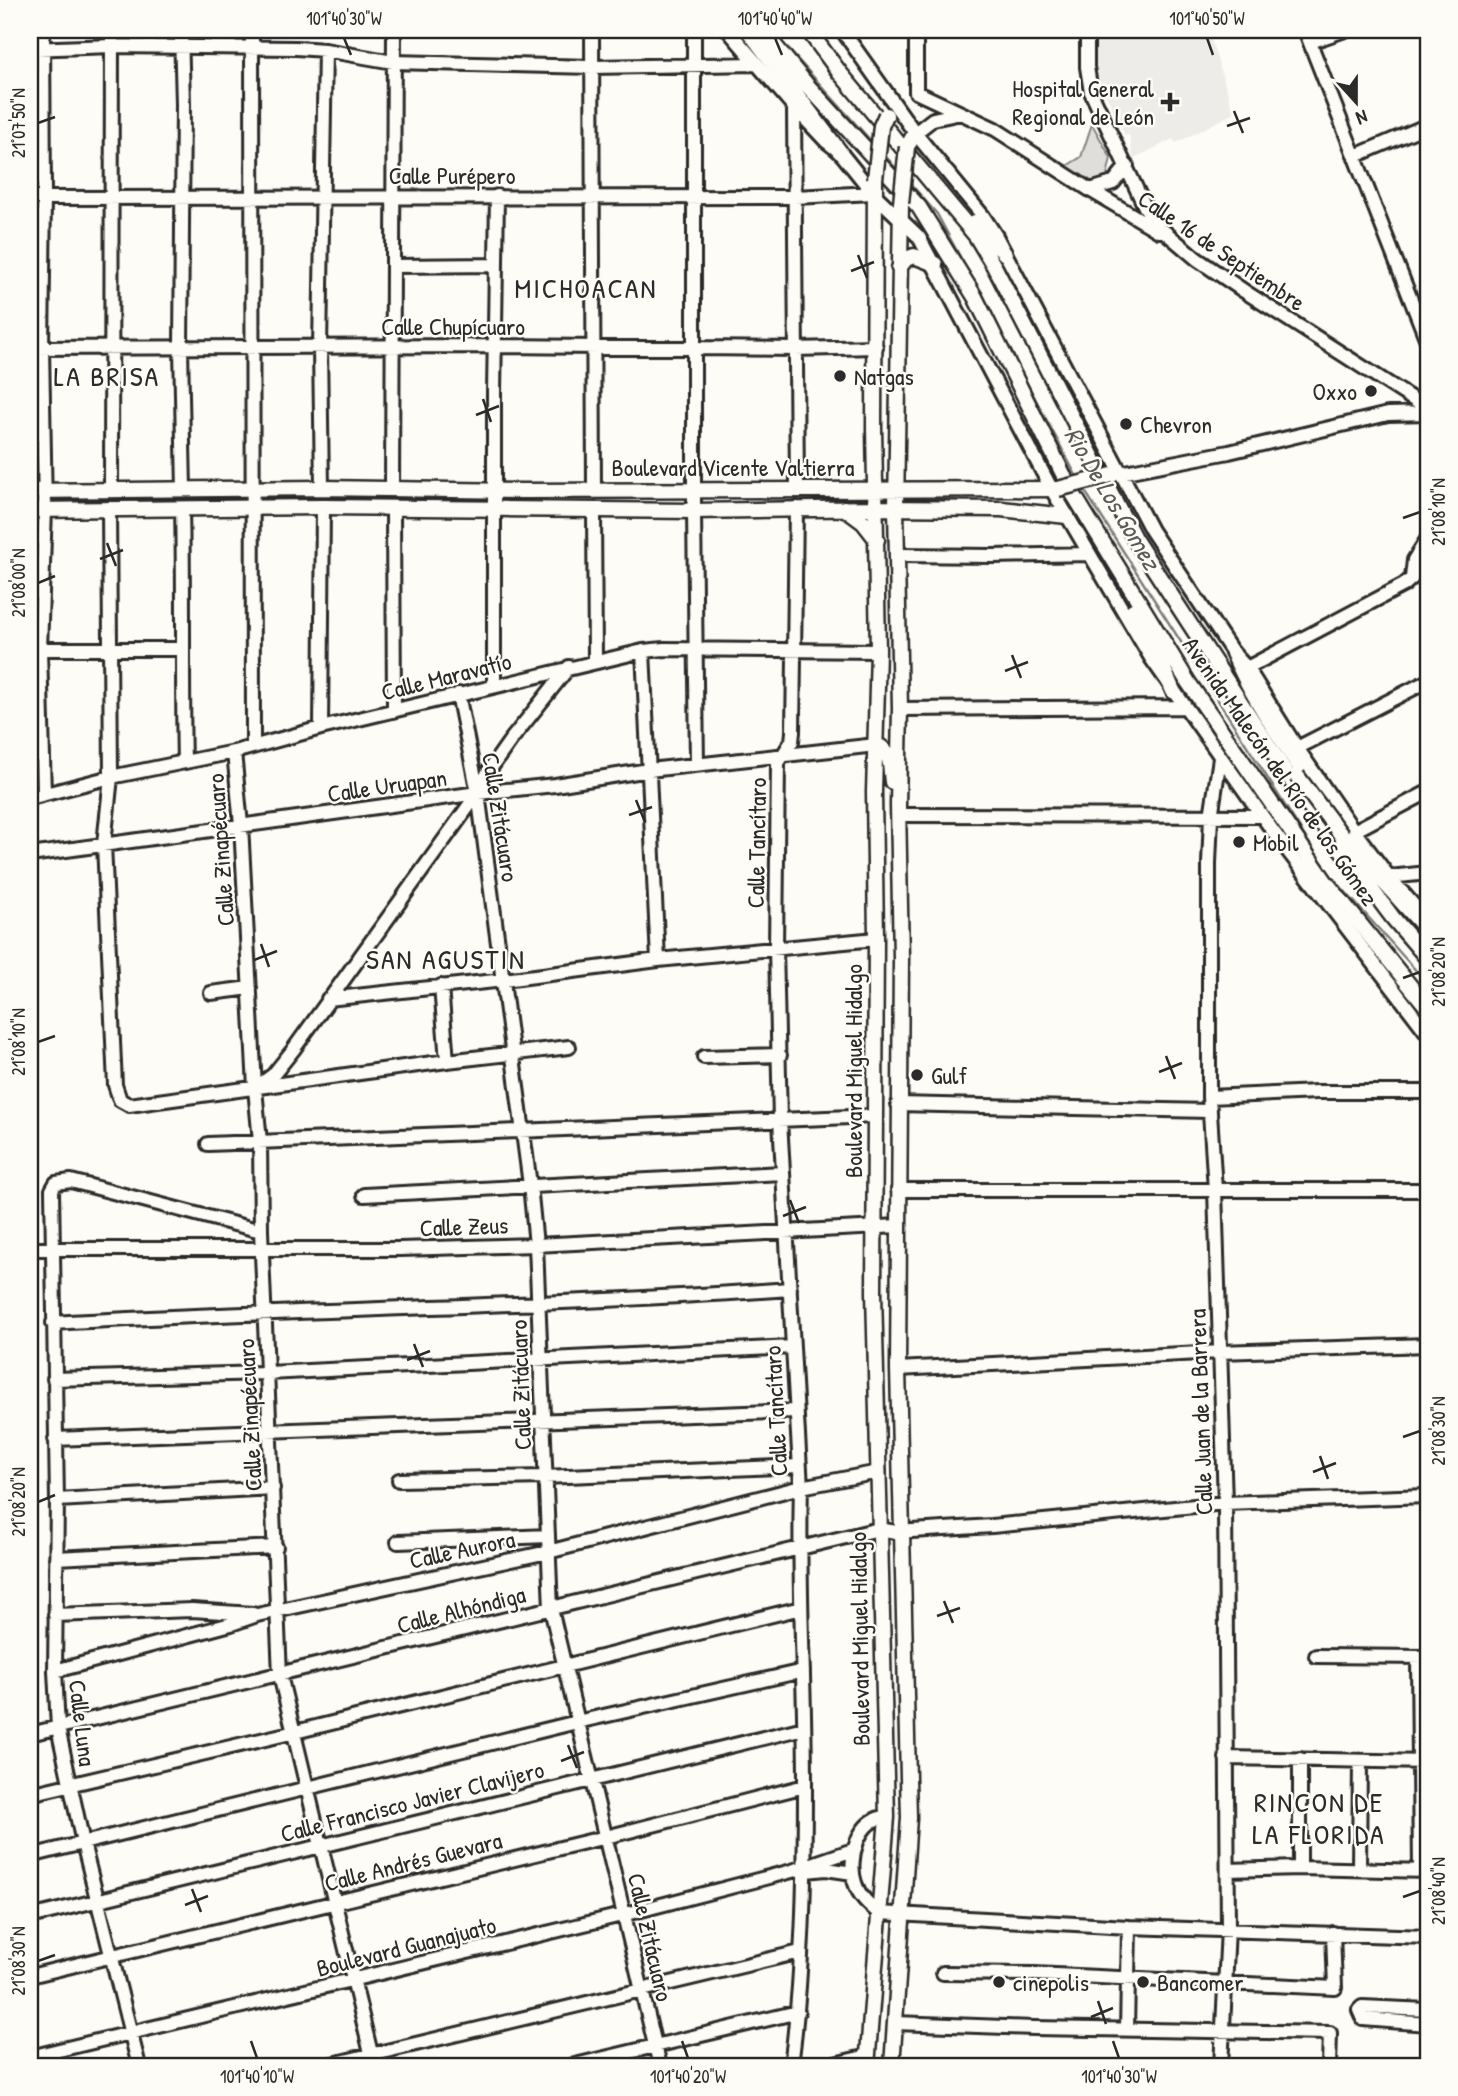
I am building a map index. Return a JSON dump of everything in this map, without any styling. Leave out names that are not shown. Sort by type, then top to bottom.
[{"type":"main road","points":[[748,30],[840,152]]},
{"type":"main road","name":"Avenida Malecón del Río de los Gómez","points":[[762,30],[807,85],[919,207],[975,297],[1072,492],[1188,682],[1325,881],[1428,1008]]},
{"type":"main road","name":"Avenida Malecón del Río de los Gómez","points":[[808,30],[959,214],[985,251],[1118,509],[1163,584],[1295,787],[1428,959]]},
{"type":"main road","name":"Boulevard Miguel Hidalgo","points":[[867,2061],[887,1817],[879,1529],[875,1226],[874,792],[878,651],[874,466],[874,186],[881,126],[891,111]]},
{"type":"main road","name":"Boulevard Miguel Hidalgo","points":[[892,2066],[909,1818],[898,1369],[901,957],[898,810],[900,709],[895,508],[901,210],[908,151],[915,133]]},
{"type":"main road","points":[[908,151],[1005,254]]},
{"type":"main road","points":[[899,268],[906,259],[914,256],[935,264]]},
{"type":"main road","points":[[832,490],[858,480],[874,466]]},
{"type":"main road","name":"Boulevard Vicente Valtierra","points":[[37,491],[322,488],[1031,490],[1055,489],[1116,474]]},
{"type":"main road","points":[[1030,511],[1035,500],[1031,490]]},
{"type":"main road","name":"Boulevard Vicente Valtierra","points":[[30,510],[323,507],[694,511],[895,508],[1030,511],[1067,516]]},
{"type":"main road","points":[[844,508],[863,522],[877,540]]},
{"type":"main road","points":[[896,536],[921,509]]},
{"type":"main road","points":[[1112,556],[1120,582],[1158,655],[1173,691]]},
{"type":"main road","points":[[1163,584],[1181,600],[1198,624],[1297,776],[1428,931]]},
{"type":"main road","points":[[1233,653],[1271,723],[1311,785],[1350,861]]},
{"type":"main road","points":[[876,744],[887,752],[898,810]]},
{"type":"main road","points":[[887,1817],[897,1821],[900,1827],[898,1878],[902,1900]]},
{"type":"street","points":[[43,30],[36,49],[44,198],[36,348],[37,491],[45,509],[35,649],[44,794]]},
{"type":"street","points":[[111,491],[112,30]]},
{"type":"street","points":[[181,30],[184,490]]},
{"type":"street","points":[[252,30],[253,747]]},
{"type":"street","points":[[392,489],[394,30]]},
{"type":"street","points":[[592,30],[594,490]]},
{"type":"street","points":[[694,30],[697,765]]},
{"type":"street","name":"Avenida Malecón del Río de los Gómez","points":[[728,30],[826,141],[901,210],[935,264],[1088,554],[1173,691],[1262,816],[1428,1034]]},
{"type":"street","name":"Avenida Malecón del Río de los Gómez","points":[[842,30],[891,111],[915,133],[982,216],[1005,254],[1116,474],[1233,653],[1247,668],[1348,834],[1428,921]]},
{"type":"street","points":[[891,111],[916,92],[916,30]]},
{"type":"street","points":[[1087,30],[1088,83],[1098,110],[1150,215],[1164,231]]},
{"type":"street","points":[[1345,30],[1308,36],[1428,343]]},
{"type":"street","points":[[36,49],[112,46],[252,47],[325,50],[393,62],[593,67],[757,64]]},
{"type":"street","points":[[322,488],[320,348],[325,50]]},
{"type":"street","name":"Calle 16 de Septiembre","points":[[916,92],[995,129],[1090,190],[1159,231],[1164,231],[1185,250],[1235,285],[1428,411]]},
{"type":"street","points":[[794,107],[797,489]]},
{"type":"street","points":[[915,133],[933,119],[963,113]]},
{"type":"street","points":[[1355,156],[1428,125]]},
{"type":"street","points":[[1090,190],[1113,183],[1127,166]]},
{"type":"street","name":"Calle Purépero","points":[[30,198],[593,195],[795,197],[874,186]]},
{"type":"street","points":[[494,685],[498,197]]},
{"type":"street","points":[[393,266],[496,265]]},
{"type":"street","name":"Calle Chupícuaro","points":[[36,348],[876,347]]},
{"type":"street","name":"Boulevard Vicente Valtierra","points":[[1116,474],[1254,446],[1388,414],[1428,411]]},
{"type":"street","points":[[321,728],[323,507]]},
{"type":"street","points":[[109,508],[111,777],[104,844],[115,1085],[120,1100],[129,1105],[569,1047]]},
{"type":"street","points":[[181,508],[184,584],[184,762]]},
{"type":"street","points":[[393,508],[394,711]]},
{"type":"street","name":"Calle Tancítaro","points":[[791,2066],[798,2012],[800,1870],[805,1786],[799,1548],[801,1487],[780,1120],[776,948],[778,763],[792,741],[796,508]]},
{"type":"street","points":[[594,510],[595,661]]},
{"type":"street","points":[[1247,668],[1404,584],[1412,578],[1418,551],[1428,538]]},
{"type":"street","points":[[897,555],[1088,554]]},
{"type":"street","points":[[35,649],[182,649]]},
{"type":"street","points":[[643,651],[658,960]]},
{"type":"street","name":"Calle Maravatío","points":[[30,798],[111,777],[234,752],[494,685],[643,651],[878,651]]},
{"type":"street","points":[[255,1088],[268,1080],[281,1065],[478,793],[488,772],[569,667]]},
{"type":"street","points":[[1297,748],[1428,681]]},
{"type":"street","name":"Calle Zitácuaro","points":[[458,694],[478,793],[530,1185],[536,1245],[551,1609],[626,1914],[660,2066]]},
{"type":"street","points":[[900,709],[1184,707]]},
{"type":"street","name":"Calle Uruapan","points":[[30,855],[649,770],[876,744]]},
{"type":"street","name":"Calle Zinapécuaro","points":[[234,752],[242,825],[260,1142],[261,1231],[280,1675],[372,2060]]},
{"type":"street","name":"Calle Juan de la Barrera","points":[[1220,758],[1211,817],[1209,863],[1209,1111],[1215,1190],[1225,1503],[1228,1929],[1222,2066]]},
{"type":"street","points":[[1348,834],[1428,792]]},
{"type":"street","points":[[898,810],[1262,816]]},
{"type":"street","points":[[1389,877],[1428,873]]},
{"type":"street","points":[[328,999],[658,960],[876,939]]},
{"type":"street","points":[[441,986],[447,1061]]},
{"type":"street","points":[[211,993],[250,988]]},
{"type":"street","points":[[704,1057],[780,1055]]},
{"type":"street","points":[[1209,1097],[1317,1092],[1428,1092]]},
{"type":"street","points":[[898,1104],[1209,1111]]},
{"type":"street","points":[[208,1144],[875,1116]]},
{"type":"street","points":[[364,1195],[783,1173]]},
{"type":"street","name":"Calle Luna","points":[[139,2066],[83,1843],[58,1728],[55,1671],[57,1500],[52,1190],[56,1183],[71,1181],[261,1231]]},
{"type":"street","points":[[898,1190],[1428,1190]]},
{"type":"street","name":"Calle Zeus","points":[[30,1250],[262,1250],[536,1245],[899,1226]]},
{"type":"street","points":[[53,1323],[790,1290]]},
{"type":"street","points":[[898,1369],[1219,1352],[1428,1345]]},
{"type":"street","points":[[54,1379],[268,1373],[792,1348]]},
{"type":"street","points":[[55,1439],[796,1411]]},
{"type":"street","points":[[399,1480],[799,1466]]},
{"type":"street","name":"Calle Aurora","points":[[55,1671],[257,1615],[548,1552],[801,1487],[878,1472]]},
{"type":"street","points":[[57,1500],[273,1488]]},
{"type":"street","name":"Calle Alhóndiga","points":[[30,1734],[879,1529],[902,1532],[992,1526],[1225,1503],[1428,1496]]},
{"type":"street","points":[[398,1542],[548,1536]]},
{"type":"street","points":[[55,1558],[276,1547]]},
{"type":"street","points":[[30,1794],[801,1608]]},
{"type":"street","points":[[55,1615],[192,1610],[257,1615]]},
{"type":"street","points":[[1228,1870],[1300,1868],[1424,1871],[1423,1657],[1316,1656]]},
{"type":"street","points":[[30,1856],[577,1722],[803,1671]]},
{"type":"street","name":"Calle Francisco Javier Clavijero","points":[[30,1917],[804,1728]]},
{"type":"street","points":[[1226,1758],[1424,1762]]},
{"type":"street","points":[[1300,1759],[1300,1868]]},
{"type":"street","points":[[1359,1869],[1360,1761]]},
{"type":"street","name":"Calle Andrés Guevara","points":[[30,1976],[606,1837],[805,1786]]},
{"type":"street","points":[[887,1817],[877,1818],[867,1825],[853,1850],[853,1874],[859,1894],[879,1913],[1129,1927],[1428,1937]]},
{"type":"street","name":"Boulevard Guanajuato","points":[[30,2057],[626,1914],[800,1870],[853,1850]]},
{"type":"street","name":"Boulevard Guanajuato","points":[[800,1870],[827,1869],[853,1874]]},
{"type":"street","points":[[1126,2030],[1129,1927]]},
{"type":"street","points":[[943,1973],[1034,1974],[1335,1988],[1333,1933]]},
{"type":"street","points":[[324,2066],[372,2060],[800,1952]]},
{"type":"street","points":[[1428,2010],[1363,2007],[1359,2010],[1363,2019],[1428,2024]]},
{"type":"street","points":[[571,2066],[798,2012]]},
{"type":"street","points":[[895,2023],[1330,2033],[1329,2066]]},
{"type":"street","points":[[826,2066],[867,2061]]},
{"type":"shaded area","name":"Hospital General Regional de León","points":[[1090,30],[1208,30],[1234,113],[1176,143],[1173,139],[1133,159],[1129,135],[1125,135],[1105,93],[1097,85],[1094,62],[1089,50]]},
{"type":"shaded area","points":[[1092,124],[1111,158],[1106,180],[1092,184],[1065,167],[1081,157]]},
{"type":"waterway","name":"Rio De Los Gomez","points":[[772,31],[873,143]]},
{"type":"waterway","name":"Rio De Los Gomez","points":[[883,153],[899,172]]},
{"type":"waterway","name":"Rio De Los Gomez","points":[[909,182],[937,214],[973,281]]},
{"type":"waterway","name":"Rio De Los Gomez","points":[[1002,336],[1078,479]]},
{"type":"waterway","name":"Rio De Los Gomez","points":[[1083,488],[1326,870],[1428,984]]},
{"type":"place","name":"Hospital General Regional de León","points":[[1170,102]]},
{"type":"place","name":"Natgas","points":[[840,376]]},
{"type":"place","name":"Oxxo","points":[[1371,391]]},
{"type":"place","name":"Chevron","points":[[1126,424]]},
{"type":"place","name":"Mobil","points":[[1239,842]]},
{"type":"place","name":"Gulf","points":[[917,1075]]},
{"type":"place","name":"cinepolis","points":[[999,1982]]},
{"type":"place","name":"Bancomer","points":[[1143,1982]]},
{"type":"district","name":"MICHOACAN","points":[[586,288]]},
{"type":"district","name":"LA BRISA","points":[[107,376]]},
{"type":"district","name":"SAN AGUSTIN","points":[[446,959]]},
{"type":"district","name":"RINCON DE LA FLORIDA","points":[[1319,1818]]}]
